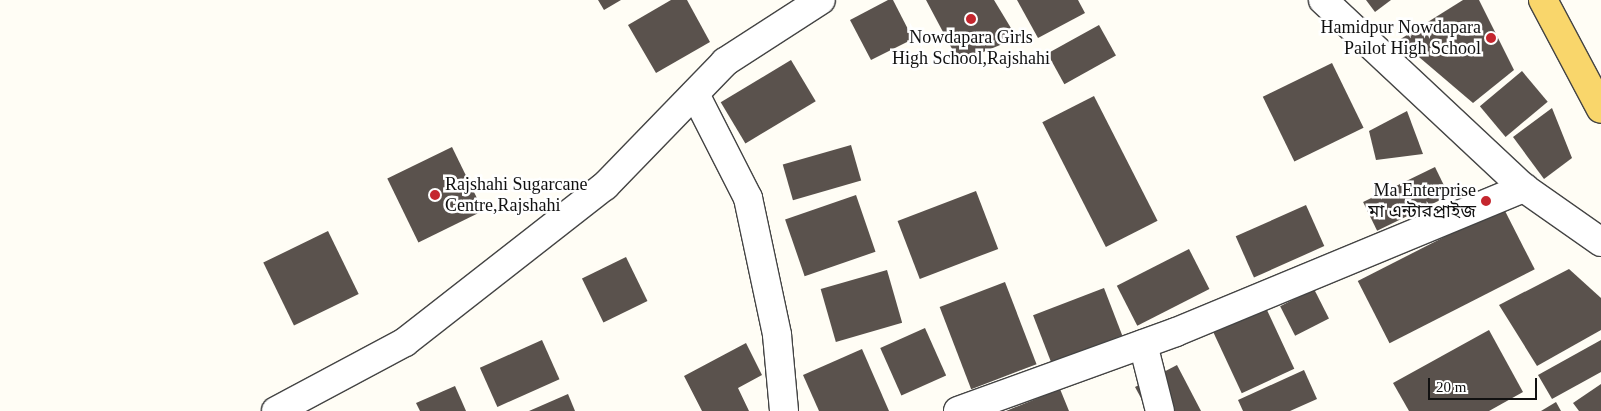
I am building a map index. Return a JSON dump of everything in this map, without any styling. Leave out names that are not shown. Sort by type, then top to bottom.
[{"type":"main road","points":[[1543,0],[1601,109]]},
{"type":"street","points":[[276,411],[405,342],[605,186],[725,62],[821,0]]},
{"type":"street","points":[[1323,0],[1524,188],[1601,242]]},
{"type":"street","points":[[695,94],[748,198],[777,335],[784,411]]},
{"type":"street","points":[[958,411],[1143,344],[1524,188]]},
{"type":"street","points":[[1143,344],[1160,411]]},
{"type":"building","points":[[598,0],[621,0],[604,10]]},
{"type":"building","points":[[671,0],[687,0],[710,42],[656,73],[628,25]]},
{"type":"building","points":[[888,0],[893,0],[913,39],[871,60],[850,20]]},
{"type":"building","name":"Nowdapara Girls High School,Rajshahi","points":[[926,0],[994,0],[1017,38],[959,62]]},
{"type":"building","points":[[1017,0],[1078,0],[1085,13],[1038,38]]},
{"type":"building","points":[[1366,0],[1391,0],[1375,12]]},
{"type":"building","points":[[1463,0],[1479,0],[1514,70],[1473,103],[1399,40]]},
{"type":"building","points":[[1099,25],[1116,56],[1064,84],[1047,54]]},
{"type":"building","points":[[791,60],[816,101],[745,143],[721,102]]},
{"type":"building","points":[[1332,63],[1364,128],[1294,161],[1263,97]]},
{"type":"building","points":[[1522,71],[1548,102],[1506,137],[1480,106]]},
{"type":"building","points":[[1094,96],[1158,221],[1106,247],[1042,122]]},
{"type":"building","points":[[1552,108],[1572,158],[1544,179],[1513,137]]},
{"type":"building","points":[[1407,111],[1423,154],[1376,160],[1369,131]]},
{"type":"building","points":[[851,145],[861,181],[793,200],[783,165]]},
{"type":"building","name":"Rajshahi Sugarcane Centre,Rajshahi","points":[[452,147],[483,211],[418,242],[387,179]]},
{"type":"building","points":[[1435,167],[1449,196],[1377,231],[1363,202]]},
{"type":"building","points":[[976,191],[998,249],[920,279],[898,221]]},
{"type":"building","points":[[856,195],[876,252],[805,276],[785,219]]},
{"type":"building","points":[[1306,205],[1324,246],[1254,277],[1236,236]]},
{"type":"building","points":[[1503,207],[1535,269],[1390,343],[1358,281]]},
{"type":"building","points":[[328,231],[359,294],[294,325],[263,263]]},
{"type":"building","points":[[1189,249],[1209,289],[1137,326],[1117,286]]},
{"type":"building","points":[[626,257],[647,301],[603,323],[582,278]]},
{"type":"building","points":[[1569,269],[1601,298],[1601,330],[1537,366],[1499,305]]},
{"type":"building","points":[[887,270],[902,323],[836,342],[821,289]]},
{"type":"building","points":[[1005,282],[1037,364],[971,389],[940,307]]},
{"type":"building","points":[[1104,288],[1122,336],[1051,363],[1033,315]]},
{"type":"building","points":[[1314,289],[1329,318],[1295,336],[1280,306]]},
{"type":"building","points":[[1266,308],[1294,369],[1242,393],[1213,333]]},
{"type":"building","points":[[925,328],[946,376],[901,395],[880,348]]},
{"type":"building","points":[[1489,330],[1523,392],[1489,411],[1409,411],[1393,383]]},
{"type":"building","points":[[542,340],[559,379],[497,407],[480,368]]},
{"type":"building","points":[[1601,340],[1601,372],[1552,399],[1538,375]]},
{"type":"building","points":[[746,343],[762,375],[738,388],[749,411],[702,411],[684,376]]},
{"type":"building","points":[[862,349],[889,411],[819,411],[803,375]]},
{"type":"building","points":[[1177,365],[1201,411],[1148,411],[1135,387]]},
{"type":"building","points":[[1304,370],[1317,399],[1290,411],[1243,411],[1238,400]]},
{"type":"building","points":[[1601,384],[1601,411],[1579,411],[1573,403]]},
{"type":"building","points":[[455,386],[466,411],[420,411],[416,403]]},
{"type":"building","points":[[1060,389],[1069,411],[1006,411]]},
{"type":"building","points":[[568,394],[575,411],[529,411]]},
{"type":"building","points":[[1556,402],[1561,411],[1541,411]]},
{"type":"place","name":"Nowdapara Girls High School,Rajshahi","points":[[971,19]]},
{"type":"place","name":"Hamidpur Nowdapara Pailot High School","points":[[1491,38]]},
{"type":"place","name":"Rajshahi Sugarcane Centre,Rajshahi","points":[[435,195]]},
{"type":"place","name":"Ma Enterprise মা এন্টারপ্রাইজ","points":[[1486,201]]}]
